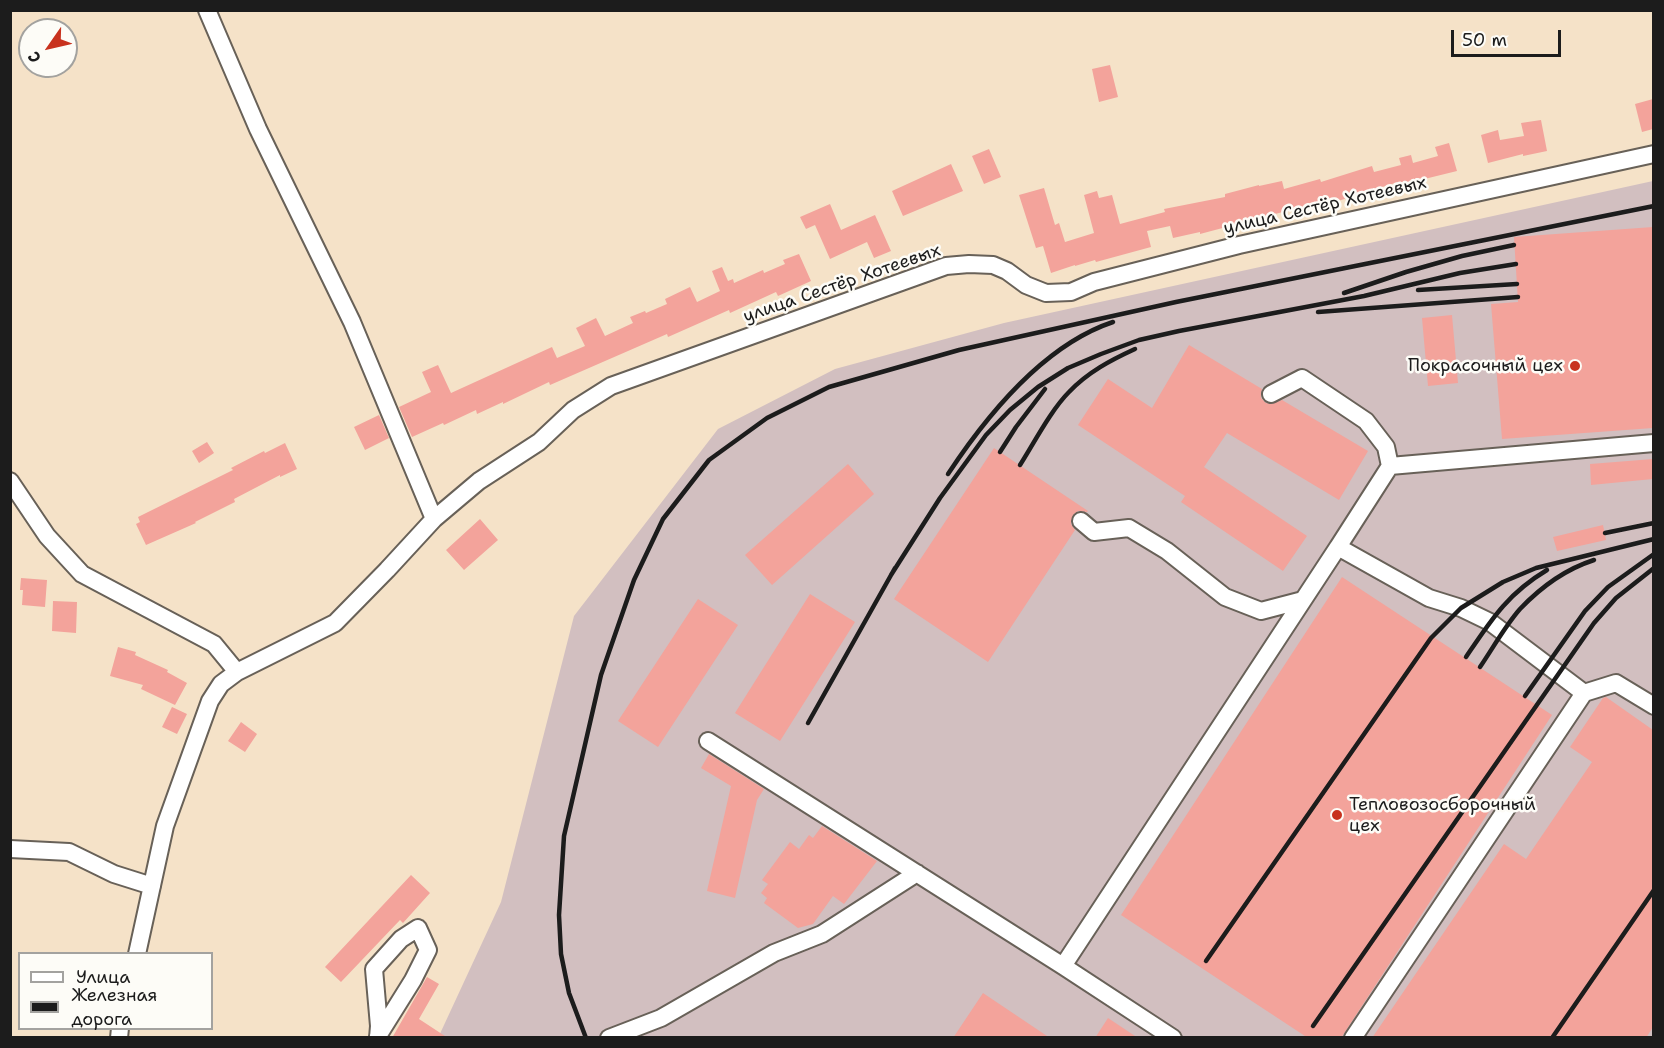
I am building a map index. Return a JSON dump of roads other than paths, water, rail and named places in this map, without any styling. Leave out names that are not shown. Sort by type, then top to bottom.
[{"type":"street","points":[[207,10],[258,129],[352,322],[434,519]]},
{"type":"street","name":"улица Сестёр Хотеевых","points":[[137,952],[165,826],[210,701],[221,684],[237,672],[335,623],[434,519],[479,482],[539,442],[573,410],[611,386],[946,266],[993,265],[1007,271],[1026,285],[1046,293],[1071,292],[1094,282],[1239,245],[1653,154]]},
{"type":"street","points":[[1063,966],[1390,466],[1386,447],[1366,421],[1302,378],[1271,394]]},
{"type":"street","points":[[1390,466],[1653,442]]},
{"type":"street","points":[[10,481],[47,536],[82,574],[214,644],[237,672]]},
{"type":"street","points":[[1081,521],[1094,532],[1129,528],[1167,551],[1225,597],[1261,611],[1303,600]]},
{"type":"street","points":[[1338,547],[1429,598],[1461,608],[1490,622],[1584,693]]},
{"type":"street","points":[[1353,1038],[1584,693],[1616,683],[1653,706]]},
{"type":"street","points":[[708,741],[1173,1038]]},
{"type":"street","points":[[10,849],[69,852],[114,874],[152,886]]},
{"type":"street","points":[[609,1038],[661,1018],[774,953],[822,934],[917,873]]},
{"type":"street","points":[[418,928],[428,950],[413,980],[378,1037],[374,969],[401,939],[418,928]]},
{"type":"railway","points":[[586,1038],[569,993],[561,954],[559,915],[564,836],[601,675],[634,580],[663,519],[709,460],[767,418],[829,387],[959,350],[1176,302],[1654,206]]},
{"type":"railway","points":[[1344,293],[1462,256],[1514,245]]},
{"type":"railway","points":[[891,575],[940,498],[986,435],[1010,410],[1038,387],[1068,368],[1139,340],[1364,296],[1460,273],[1516,264]]},
{"type":"railway","points":[[1418,290],[1517,284]]},
{"type":"railway","points":[[1318,312],[1518,297]]},
{"type":"railway","points":[[948,474],[963,451],[1019,384],[1064,347],[1113,322]]},
{"type":"railway","points":[[1020,465],[1062,399],[1084,378],[1100,367],[1135,349]]},
{"type":"railway","points":[[1000,452],[1045,389]]},
{"type":"railway","points":[[1605,533],[1654,523]]},
{"type":"railway","points":[[1206,961],[1431,638],[1461,608],[1503,582],[1536,568],[1654,539]]},
{"type":"railway","points":[[1525,696],[1585,611],[1608,587],[1654,554]]},
{"type":"railway","points":[[1480,667],[1509,623],[1528,601],[1564,574],[1594,560]]},
{"type":"railway","points":[[808,723],[895,568]]},
{"type":"railway","points":[[1313,1026],[1594,623],[1616,598],[1654,568]]},
{"type":"railway","points":[[1466,657],[1510,598],[1547,570]]},
{"type":"railway","points":[[1552,1038],[1654,890]]},
{"type":"place","name":"Покрасочный цех","points":[[1575,366]]},
{"type":"place","name":"Тепловозосборочный цех","points":[[1337,815]]}]
